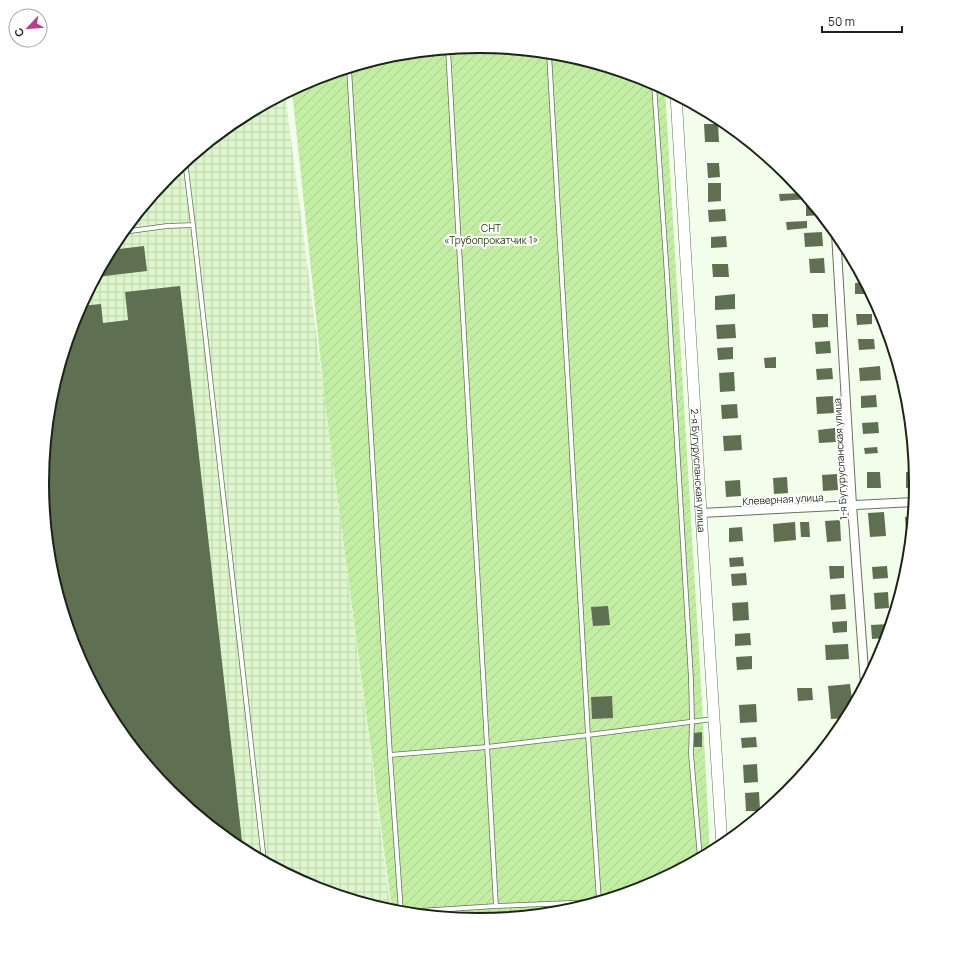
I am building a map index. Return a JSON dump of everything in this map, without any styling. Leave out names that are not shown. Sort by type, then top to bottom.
[{"type":"street","name":"2-я Бугурусланская улица","points":[[676,101],[722,838]]},
{"type":"street","name":"1-я Бугурусланская улица","points":[[837,243],[852,506],[864,674]]},
{"type":"street","name":"Клеверная улица","points":[[701,513],[908,502]]},
{"type":"lane","points":[[448,54],[496,906]]},
{"type":"lane","points":[[549,59],[599,895]]},
{"type":"lane","points":[[349,74],[390,755],[402,906]]},
{"type":"lane","points":[[654,91],[668,284],[690,671],[692,722],[691,754],[699,852]]},
{"type":"lane","points":[[186,169],[263,855]]},
{"type":"lane","points":[[131,231],[167,226],[193,225]]},
{"type":"lane","points":[[390,755],[487,747],[714,719]]},
{"type":"lane","points":[[433,910],[571,903]]},
{"type":"shaded area","points":[[286,99],[390,904],[341,890],[314,880],[289,869],[240,841],[195,806],[156,767],[121,722],[93,673],[72,621],[57,567],[53,539],[49,483],[50,455],[57,399],[72,345],[93,293],[121,244],[156,199],[175,179],[195,160],[240,125]]},
{"type":"green space","name":"СНТ «Трубопрокатчик 1»","points":[[479,53],[507,54],[563,61],[617,76],[665,95],[710,846],[669,869],[644,880],[617,890],[563,905],[507,912],[479,913],[451,912],[391,904],[325,402],[293,95],[341,76],[395,61],[451,54]]},
{"type":"building","points":[[704,124],[718,125],[719,142],[705,142]]},
{"type":"building","points":[[707,163],[719,163],[720,177],[708,178]]},
{"type":"building","points":[[708,183],[721,183],[721,201],[708,202]]},
{"type":"building","points":[[797,193],[802,199],[780,201],[779,194]]},
{"type":"building","points":[[806,204],[806,204],[815,215],[806,216]]},
{"type":"building","points":[[725,209],[726,221],[709,222],[708,210]]},
{"type":"building","points":[[807,221],[807,228],[787,230],[786,222]]},
{"type":"building","points":[[822,232],[823,246],[805,247],[804,233]]},
{"type":"building","points":[[726,236],[727,247],[711,248],[711,237]]},
{"type":"building","points":[[144,246],[147,271],[102,276],[118,249]]},
{"type":"building","points":[[824,258],[825,273],[810,273],[809,259]]},
{"type":"building","points":[[712,264],[728,264],[729,277],[713,277]]},
{"type":"building","points":[[855,283],[859,283],[865,294],[855,294]]},
{"type":"building","points":[[180,286],[242,842],[195,806],[175,787],[156,767],[121,722],[93,673],[82,648],[72,621],[57,567],[50,511],[49,483],[50,455],[57,399],[72,345],[88,305],[101,304],[103,323],[128,320],[125,292]]},
{"type":"building","points":[[735,294],[735,309],[715,310],[715,296]]},
{"type":"building","points":[[812,314],[828,314],[828,327],[813,328]]},
{"type":"building","points":[[856,314],[872,314],[872,324],[857,325]]},
{"type":"building","points":[[735,324],[736,338],[717,339],[716,325]]},
{"type":"building","points":[[858,339],[874,339],[875,349],[859,350]]},
{"type":"building","points":[[830,341],[831,353],[816,354],[815,342]]},
{"type":"building","points":[[733,347],[733,359],[718,360],[717,348]]},
{"type":"building","points":[[776,357],[776,368],[765,368],[764,358]]},
{"type":"building","points":[[880,366],[881,380],[860,381],[859,368]]},
{"type":"building","points":[[832,368],[833,379],[817,380],[816,369]]},
{"type":"building","points":[[734,372],[735,391],[720,392],[719,373]]},
{"type":"building","points":[[876,395],[877,407],[861,408],[861,396]]},
{"type":"building","points":[[833,396],[834,413],[817,414],[816,397]]},
{"type":"building","points":[[737,404],[738,418],[722,419],[721,405]]},
{"type":"building","points":[[878,422],[879,433],[863,434],[862,423]]},
{"type":"building","points":[[835,428],[836,442],[819,443],[818,430]]},
{"type":"building","points":[[741,435],[742,450],[724,451],[723,436]]},
{"type":"building","points":[[877,447],[878,453],[865,454],[864,448]]},
{"type":"building","points":[[867,472],[880,472],[881,488],[867,488]]},
{"type":"building","points":[[906,472],[909,472],[909,488],[906,488]]},
{"type":"building","points":[[837,474],[838,490],[823,491],[822,475]]},
{"type":"building","points":[[787,477],[788,493],[774,494],[773,478]]},
{"type":"building","points":[[740,480],[741,496],[726,497],[725,481]]},
{"type":"building","points":[[884,512],[886,536],[870,537],[868,513]]},
{"type":"building","points":[[905,517],[907,517],[906,531]]},
{"type":"building","points":[[840,520],[841,541],[827,542],[825,521]]},
{"type":"building","points":[[795,522],[796,540],[774,542],[773,524]]},
{"type":"building","points":[[800,522],[809,522],[810,537],[801,537]]},
{"type":"building","points":[[742,527],[743,541],[729,542],[729,528]]},
{"type":"building","points":[[743,557],[744,566],[730,567],[729,558]]},
{"type":"building","points":[[829,566],[844,566],[844,578],[830,579]]},
{"type":"building","points":[[887,566],[888,578],[873,579],[872,567]]},
{"type":"building","points":[[746,573],[747,585],[732,586],[731,574]]},
{"type":"building","points":[[888,592],[889,608],[875,609],[874,593]]},
{"type":"building","points":[[845,594],[846,609],[831,610],[830,595]]},
{"type":"building","points":[[748,602],[749,620],[733,621],[732,603]]},
{"type":"building","points":[[608,606],[610,625],[593,626],[591,607]]},
{"type":"building","points":[[847,621],[847,632],[833,633],[832,622]]},
{"type":"building","points":[[885,624],[880,638],[872,639],[871,625]]},
{"type":"building","points":[[750,633],[751,645],[735,646],[735,634]]},
{"type":"building","points":[[848,644],[849,659],[826,660],[825,645]]},
{"type":"building","points":[[752,656],[752,669],[737,670],[736,657]]},
{"type":"building","points":[[850,684],[852,697],[839,718],[831,719],[828,686]]},
{"type":"building","points":[[797,688],[812,688],[813,700],[798,701]]},
{"type":"building","points":[[612,696],[613,718],[592,719],[591,697]]},
{"type":"building","points":[[756,704],[757,722],[740,723],[739,705]]},
{"type":"building","points":[[702,732],[702,747],[694,747],[694,733]]},
{"type":"building","points":[[756,737],[757,747],[742,748],[741,738]]},
{"type":"building","points":[[757,764],[758,782],[744,783],[743,765]]},
{"type":"building","points":[[759,792],[760,809],[757,811],[746,811],[745,793]]}]
